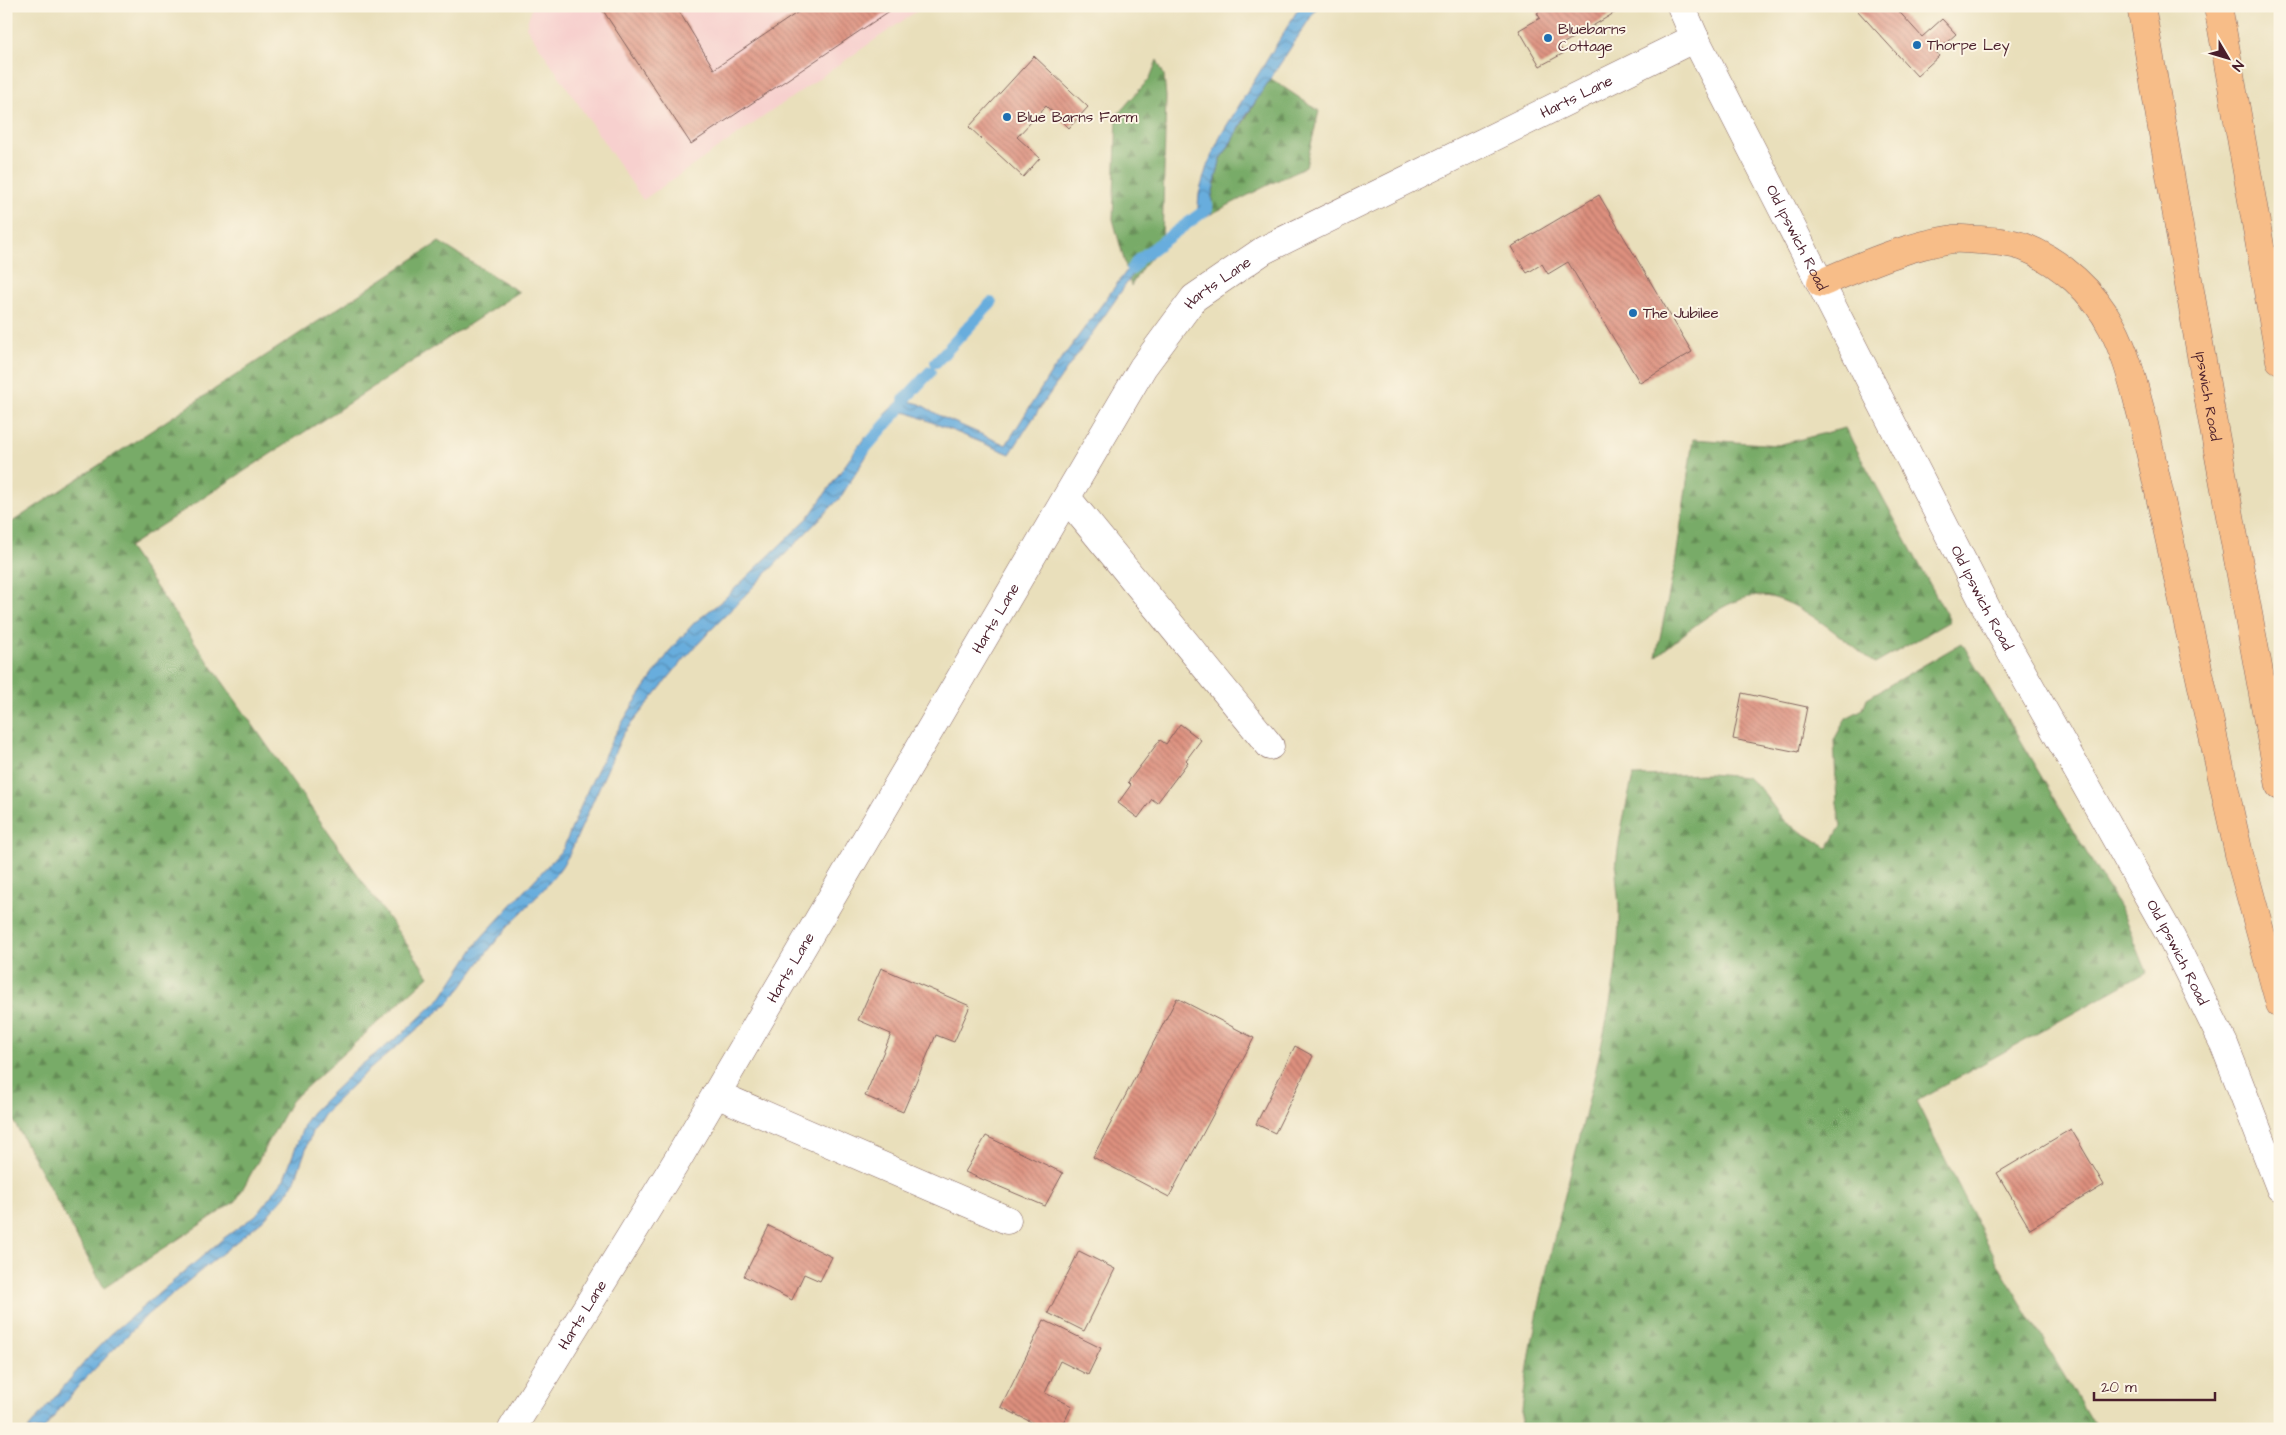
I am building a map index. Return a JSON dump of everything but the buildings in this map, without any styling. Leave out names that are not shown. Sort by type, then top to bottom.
[{"type":"highway","name":"Ipswich Road","points":[[2141,6],[2183,256],[2280,786]]},
{"type":"highway","points":[[2218,6],[2280,360]]},
{"type":"highway","points":[[1821,283],[1889,254],[1922,245],[1955,239],[1990,241],[2023,246],[2055,263],[2099,305],[2112,327],[2127,360],[2144,424],[2238,854],[2280,1004]]},
{"type":"street","name":"Old Ipswich Road","points":[[1681,6],[1695,38],[1989,613],[2171,937],[2224,1044],[2280,1188]]},
{"type":"street","name":"Harts Lane","points":[[512,1429],[716,1094],[1143,367],[1194,298],[1264,250],[1695,38]]},
{"type":"street","points":[[1067,498],[1270,746]]},
{"type":"street","points":[[716,1094],[1007,1220]]},
{"type":"shaded area","points":[[532,6],[924,6],[643,200],[526,27]]},
{"type":"green space","points":[[1157,60],[1164,75],[1166,97],[1162,245],[1142,268],[1131,286],[1113,219],[1117,115],[1150,78]]},
{"type":"green space","points":[[1270,78],[1319,111],[1306,166],[1211,214],[1212,195],[1220,161]]},
{"type":"green space","points":[[439,242],[519,292],[128,547],[429,976],[291,1101],[236,1201],[104,1288],[6,1107],[6,526]]},
{"type":"green space","points":[[1845,428],[1950,621],[1875,664],[1821,622],[1790,604],[1775,598],[1748,597],[1733,602],[1705,618],[1656,657],[1676,559],[1693,439],[1778,445]]},
{"type":"green space","points":[[1962,643],[2123,914],[2147,972],[1916,1101],[2000,1268],[2096,1429],[1520,1429],[1536,1319],[1601,1048],[1612,993],[1619,928],[1617,857],[1633,776],[1709,774],[1746,777],[1758,786],[1785,822],[1828,848],[1841,826],[1837,804],[1834,740],[1846,718],[1863,709],[1867,698]]},
{"type":"water","points":[[1300,6],[1318,6],[1246,116],[1220,161],[1212,195],[1211,214],[1197,220],[1199,194],[1207,166],[1221,135]]},
{"type":"water","points":[[1139,254],[1144,257],[1010,454],[909,413],[902,412],[890,421],[885,414],[898,402],[904,400],[920,404],[942,417],[1006,445],[1049,376]]},
{"type":"water","points":[[865,437],[874,444],[840,498],[708,633],[678,666],[623,734],[569,855],[544,889],[496,941],[455,996],[363,1075],[323,1114],[312,1132],[295,1180],[285,1196],[264,1219],[148,1314],[79,1385],[44,1429],[28,1429],[110,1335],[224,1238],[256,1215],[284,1179],[305,1122],[312,1112],[356,1069],[403,1033],[442,997],[480,939],[563,849],[588,789],[613,738],[672,648],[694,623],[723,600],[808,518]]},
{"type":"waterway","points":[[1132,269],[1139,259],[1207,209],[1207,205]]},
{"type":"waterway","points":[[936,362],[991,303]]},
{"type":"waterway","points":[[904,400],[930,372]]},
{"type":"waterway","points":[[860,454],[901,407]]},
{"type":"place","name":"Bluebarns Cottage","points":[[1548,38]]},
{"type":"place","name":"Thorpe Ley","points":[[1917,45]]},
{"type":"place","name":"Blue Barns Farm","points":[[1007,117]]},
{"type":"place","name":"The Jubilee","points":[[1633,313]]}]
